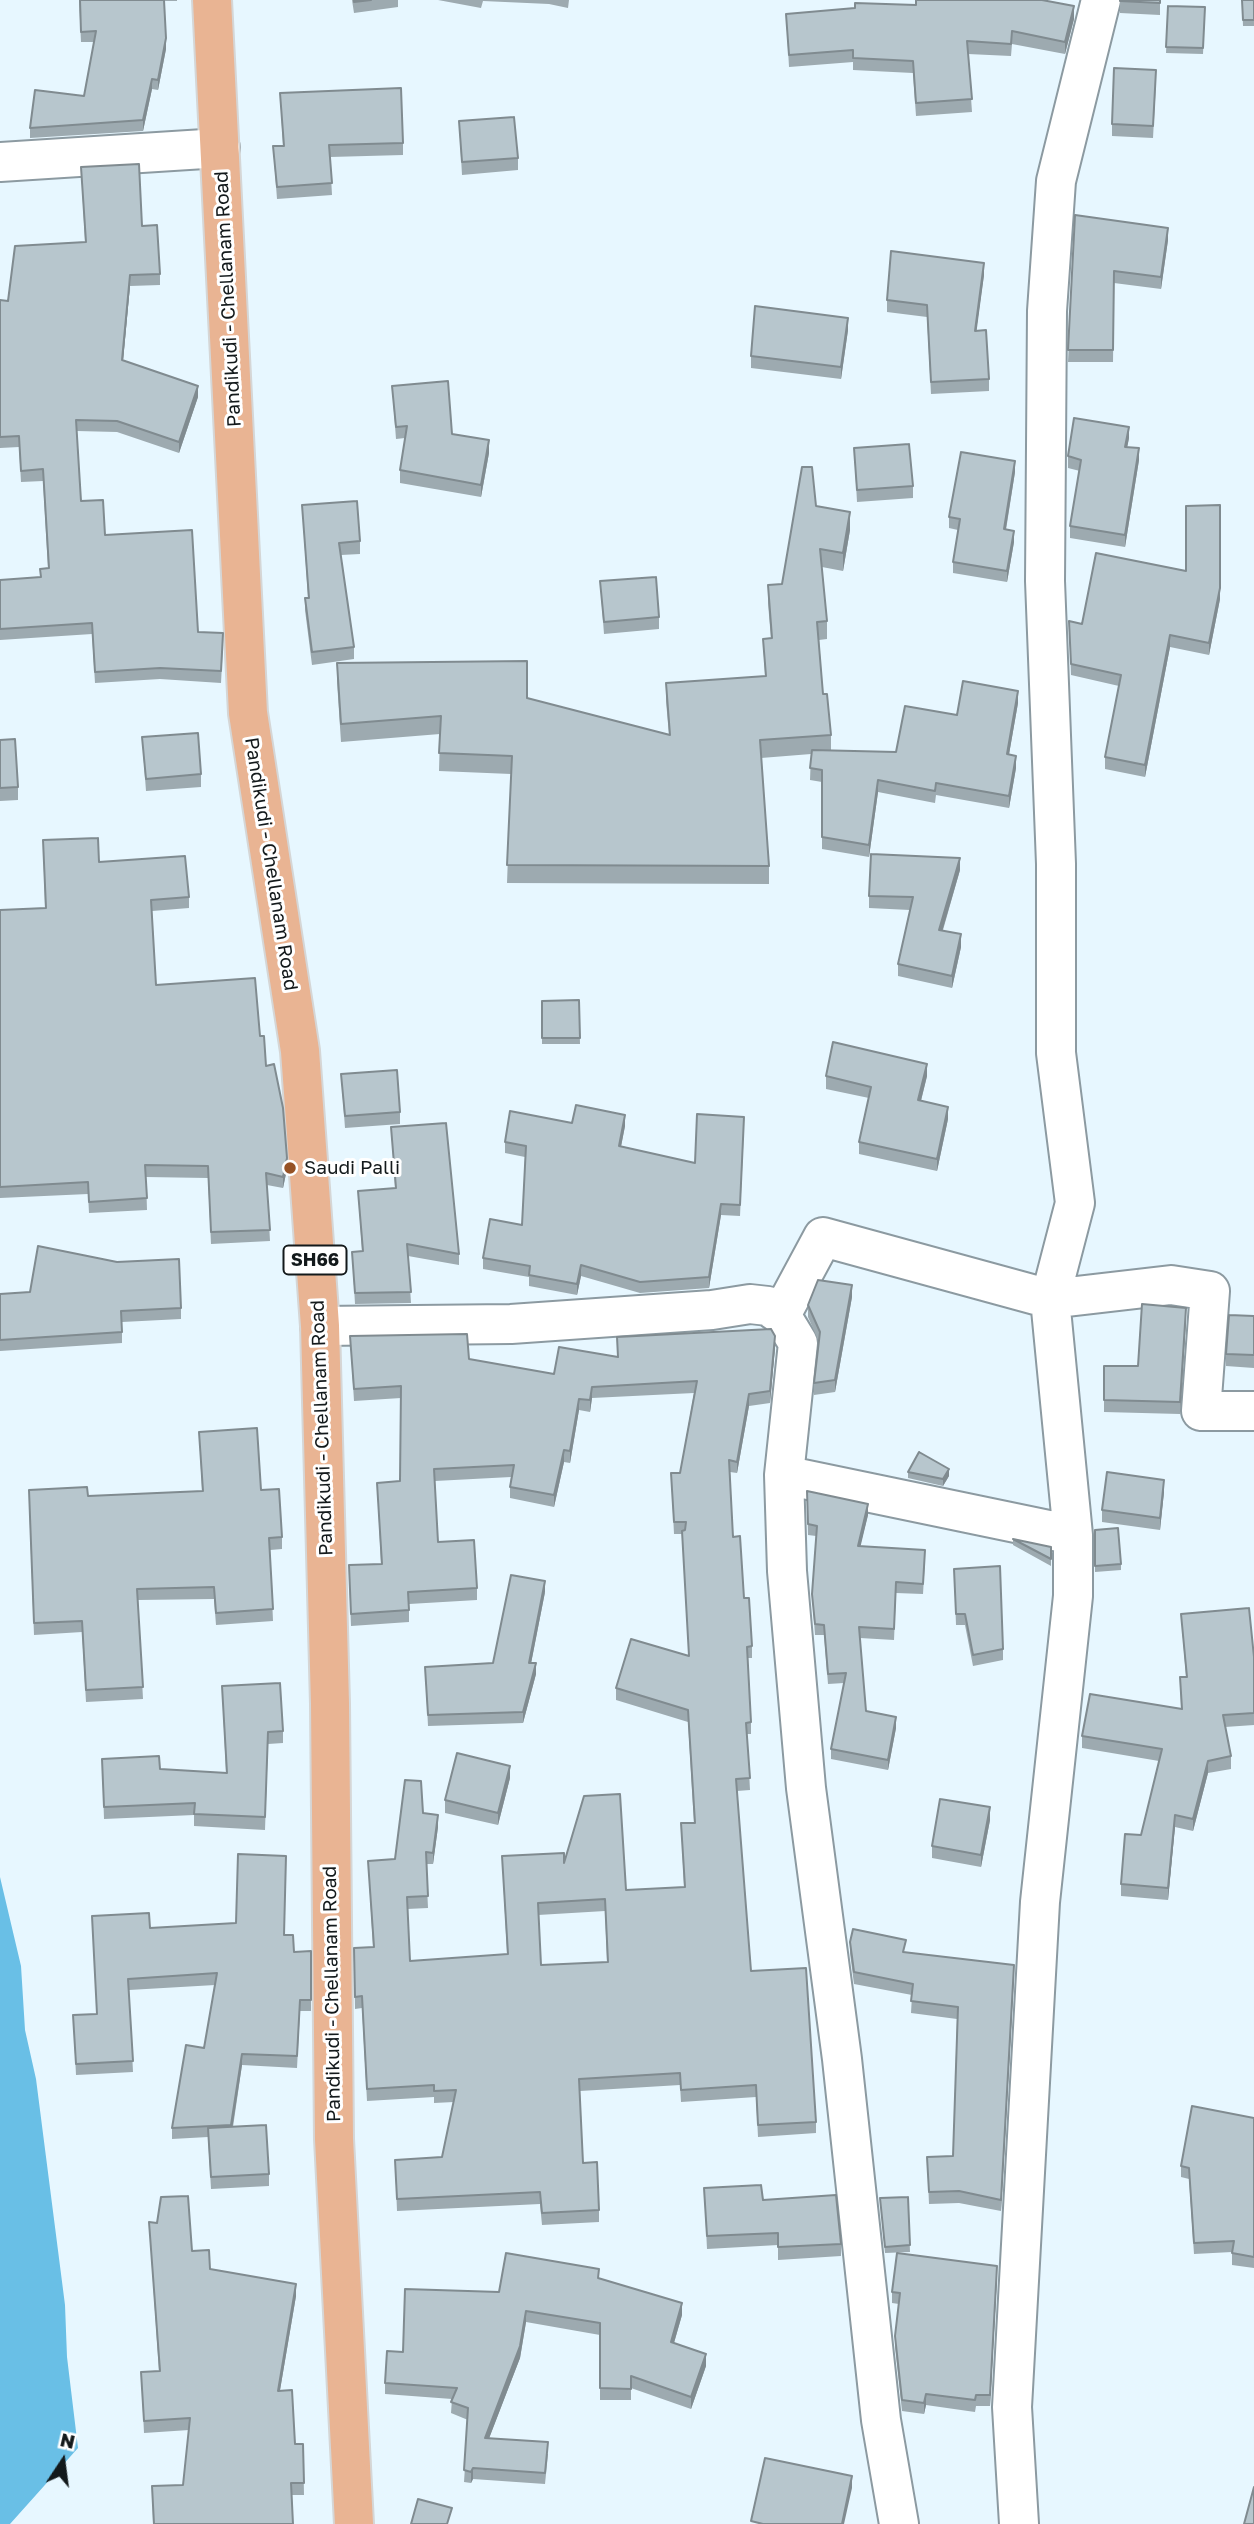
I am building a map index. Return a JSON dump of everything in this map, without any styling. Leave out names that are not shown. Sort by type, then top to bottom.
[{"type":"main road","name":"Pandikudi - Chellanam Road","points":[[212,0],[248,713],[300,1051],[320,1326],[330,1704],[334,2139],[354,2524]]},
{"type":"street","points":[[1020,2524],[1013,2394],[1040,1902],[1073,1596],[1073,1535],[1050,1299],[1075,1203],[1056,1053],[1056,864],[1045,581],[1047,311],[1056,181],[1101,0]]},
{"type":"street","points":[[0,162],[220,148]]},
{"type":"street","points":[[781,1315],[823,1237],[1050,1299],[1171,1285],[1210,1291],[1201,1410],[1254,1410]]},
{"type":"street","points":[[320,1326],[405,1328],[511,1324],[712,1310],[750,1304],[768,1306],[781,1315],[798,1343],[784,1475],[787,1570],[806,1788],[842,2059],[881,2420],[899,2524]]},
{"type":"street","points":[[784,1475],[1073,1535]]},
{"type":"water","points":[[0,1877],[21,1966],[25,2030],[36,2079],[65,2305],[67,2357],[78,2448],[10,2524],[0,2524]]},
{"type":"building","points":[[80,0],[164,0],[166,38],[158,80],[152,79],[143,120],[30,128],[35,90],[84,96],[96,31],[81,32]]},
{"type":"building","points":[[916,0],[1042,0],[1074,6],[1065,42],[1012,31],[1011,44],[967,41],[972,99],[916,103],[913,61],[853,58],[853,50],[789,55],[786,14],[855,8],[855,3],[916,5]]},
{"type":"building","points":[[1160,0],[1160,3],[1120,1]]},
{"type":"building","points":[[1242,0],[1254,0],[1254,20],[1243,20]]},
{"type":"building","points":[[1168,6],[1205,7],[1203,48],[1166,47]]},
{"type":"building","points":[[1114,68],[1156,70],[1153,126],[1112,124]]},
{"type":"building","points":[[401,88],[403,143],[329,145],[332,183],[277,187],[273,146],[284,146],[280,93]]},
{"type":"building","points":[[514,117],[518,158],[462,162],[459,121]]},
{"type":"building","points":[[139,164],[142,226],[157,225],[160,274],[130,275],[122,360],[198,386],[179,442],[117,421],[76,420],[81,501],[103,500],[105,535],[192,530],[198,632],[223,633],[221,671],[160,668],[95,672],[92,623],[0,629],[0,580],[41,577],[40,569],[49,568],[43,469],[21,471],[19,436],[0,437],[0,300],[8,301],[15,246],[86,242],[81,167]]},
{"type":"building","points":[[1075,215],[1168,228],[1161,277],[1114,271],[1113,350],[1068,350]]},
{"type":"building","points":[[891,251],[984,263],[975,331],[986,330],[989,379],[931,382],[927,305],[887,300]]},
{"type":"building","points":[[755,306],[848,318],[841,367],[751,356]]},
{"type":"building","points":[[448,381],[452,434],[489,440],[481,485],[400,470],[407,426],[396,427],[392,386]]},
{"type":"building","points":[[1074,418],[1129,427],[1125,447],[1139,448],[1125,535],[1070,526],[1081,460],[1068,456]]},
{"type":"building","points":[[909,444],[913,486],[857,490],[854,448]]},
{"type":"building","points":[[961,452],[1015,461],[1004,529],[1014,531],[1007,571],[953,562],[960,519],[949,517]]},
{"type":"building","points":[[802,467],[812,467],[816,506],[850,512],[843,553],[820,549],[827,621],[817,622],[823,694],[827,694],[831,735],[760,740],[769,866],[507,865],[512,756],[439,753],[441,716],[341,724],[337,663],[527,661],[527,698],[670,735],[666,683],[766,676],[763,639],[772,638],[768,585],[782,584]]},
{"type":"building","points":[[357,501],[360,541],[339,543],[354,647],[312,652],[305,598],[309,598],[302,505]]},
{"type":"building","points":[[1220,505],[1220,588],[1209,643],[1170,635],[1145,765],[1105,757],[1121,675],[1071,664],[1069,621],[1082,624],[1096,553],[1186,571],[1186,506]]},
{"type":"building","points":[[656,577],[659,617],[604,622],[600,581]]},
{"type":"building","points":[[963,681],[1018,691],[1007,754],[1016,756],[1009,796],[936,783],[935,791],[878,780],[869,845],[822,837],[822,770],[810,768],[812,750],[896,752],[905,706],[957,715]]},
{"type":"building","points":[[198,733],[201,774],[146,779],[142,737]]},
{"type":"building","points":[[15,739],[18,787],[0,788],[0,740]]},
{"type":"building","points":[[98,838],[99,862],[185,856],[189,897],[151,900],[156,985],[255,978],[260,1036],[264,1036],[266,1066],[274,1064],[283,1108],[287,1158],[283,1177],[266,1173],[270,1230],[211,1232],[208,1166],[145,1165],[147,1198],[89,1202],[88,1182],[0,1187],[0,910],[46,908],[43,840]]},
{"type":"building","points":[[871,854],[960,858],[939,930],[961,934],[952,976],[898,964],[913,897],[869,896]]},
{"type":"building","points":[[579,1000],[580,1038],[542,1038],[542,1001]]},
{"type":"building","points":[[833,1042],[927,1064],[918,1100],[948,1107],[937,1159],[859,1142],[871,1087],[826,1076]]},
{"type":"building","points":[[397,1070],[400,1112],[345,1116],[341,1074]]},
{"type":"building","points":[[576,1105],[625,1115],[619,1146],[695,1163],[697,1114],[744,1117],[740,1205],[721,1204],[709,1277],[640,1282],[581,1265],[577,1284],[529,1275],[530,1266],[483,1258],[490,1219],[522,1225],[526,1146],[505,1142],[510,1111],[572,1123]]},
{"type":"building","points":[[446,1123],[459,1254],[407,1244],[411,1292],[355,1293],[352,1252],[363,1251],[358,1191],[396,1188],[391,1127]]},
{"type":"building","points":[[38,1246],[117,1262],[179,1259],[181,1308],[121,1311],[122,1332],[0,1340],[0,1294],[30,1292]]},
{"type":"building","points":[[818,1280],[852,1285],[835,1380],[814,1383],[820,1332],[808,1305]]},
{"type":"building","points":[[1142,1304],[1186,1308],[1180,1402],[1104,1400],[1104,1366],[1138,1366]]},
{"type":"building","points":[[1229,1315],[1254,1316],[1254,1355],[1226,1354]]},
{"type":"building","points":[[771,1329],[775,1336],[770,1391],[749,1394],[737,1462],[729,1460],[733,1537],[740,1536],[744,1598],[749,1598],[752,1646],[747,1647],[751,1722],[746,1723],[750,1778],[736,1779],[751,1971],[806,1968],[816,2122],[758,2125],[756,2085],[681,2090],[680,2073],[579,2079],[583,2163],[597,2162],[599,2210],[542,2213],[540,2192],[397,2199],[395,2160],[442,2157],[456,2090],[434,2091],[434,2085],[367,2089],[362,1996],[355,1997],[354,1948],[374,1947],[368,1861],[395,1859],[405,1780],[421,1781],[423,1813],[438,1815],[433,1853],[426,1852],[428,1896],[407,1897],[410,1961],[508,1954],[502,1856],[564,1853],[564,1863],[584,1796],[620,1794],[626,1890],[685,1887],[681,1823],[695,1823],[688,1710],[616,1688],[631,1639],[689,1656],[682,1531],[685,1530],[686,1522],[674,1522],[671,1473],[680,1473],[697,1381],[592,1387],[590,1400],[579,1399],[570,1451],[564,1450],[554,1495],[510,1487],[514,1465],[434,1469],[438,1542],[474,1540],[477,1588],[408,1592],[409,1610],[351,1614],[349,1565],[382,1564],[377,1483],[400,1481],[401,1386],[354,1389],[350,1336],[467,1334],[469,1359],[554,1374],[559,1347],[618,1357],[617,1337]],"holes":[[[605,1899],[608,1962],[541,1965],[538,1903]]]},
{"type":"building","points":[[257,1428],[261,1490],[279,1489],[282,1537],[269,1538],[273,1609],[216,1613],[214,1587],[137,1589],[143,1687],[86,1690],[82,1621],[34,1623],[29,1490],[87,1487],[88,1496],[203,1491],[199,1432]]},
{"type":"building","points":[[919,1452],[949,1469],[943,1479],[908,1472]]},
{"type":"building","points":[[1107,1472],[1164,1480],[1160,1518],[1102,1510]]},
{"type":"building","points":[[807,1491],[868,1504],[858,1546],[925,1550],[923,1584],[896,1582],[894,1629],[859,1627],[866,1711],[896,1717],[888,1760],[831,1749],[846,1673],[828,1674],[824,1625],[815,1624],[812,1594],[817,1526],[808,1524]]},
{"type":"building","points":[[1118,1528],[1121,1564],[1095,1566],[1095,1530]]},
{"type":"building","points":[[1013,1539],[1051,1547],[1051,1559]]},
{"type":"building","points":[[1000,1566],[1003,1649],[973,1655],[965,1614],[956,1614],[954,1569]]},
{"type":"building","points":[[511,1575],[545,1581],[529,1663],[536,1663],[523,1712],[428,1715],[425,1667],[493,1663]]},
{"type":"building","points":[[1249,1608],[1254,1657],[1254,1713],[1223,1715],[1231,1756],[1208,1761],[1193,1819],[1175,1815],[1168,1888],[1121,1884],[1125,1834],[1141,1835],[1162,1749],[1082,1736],[1090,1694],[1182,1709],[1180,1677],[1187,1677],[1181,1614]]},
{"type":"building","points":[[280,1683],[283,1731],[268,1732],[265,1817],[194,1814],[195,1803],[104,1807],[102,1759],[159,1756],[160,1769],[227,1773],[222,1686]]},
{"type":"building","points":[[457,1753],[510,1766],[498,1813],[445,1800]]},
{"type":"building","points":[[940,1799],[990,1807],[981,1855],[932,1846]]},
{"type":"building","points":[[238,1854],[286,1856],[284,1935],[293,1935],[294,1952],[311,1951],[311,2000],[300,2000],[297,2056],[242,2054],[231,2125],[172,2128],[186,2045],[204,2048],[217,1973],[128,1979],[133,2061],[76,2064],[73,2015],[97,2014],[92,1916],[149,1913],[150,1928],[236,1923]]},
{"type":"building","points":[[853,1929],[906,1940],[903,1952],[1014,1965],[1001,2200],[959,2191],[929,2192],[927,2157],[953,2156],[958,2007],[911,2001],[913,1984],[854,1972],[850,1942]]},
{"type":"building","points":[[1192,2106],[1254,2118],[1254,2257],[1232,2253],[1234,2241],[1194,2243],[1189,2168],[1181,2166]]},
{"type":"building","points":[[266,2125],[269,2174],[211,2177],[208,2128]]},
{"type":"building","points":[[761,2185],[763,2200],[836,2195],[841,2244],[778,2247],[778,2233],[707,2236],[704,2188]]},
{"type":"building","points":[[188,2196],[192,2251],[209,2250],[210,2269],[296,2284],[278,2391],[292,2390],[295,2444],[303,2444],[304,2483],[291,2483],[293,2524],[154,2524],[152,2486],[183,2485],[190,2418],[144,2421],[141,2372],[160,2371],[149,2222],[157,2223],[161,2197]]},
{"type":"building","points":[[908,2197],[910,2245],[885,2247],[880,2198]]},
{"type":"building","points":[[506,2253],[599,2269],[598,2278],[682,2303],[671,2342],[706,2354],[691,2397],[631,2376],[631,2389],[600,2388],[600,2323],[526,2311],[520,2346],[485,2438],[548,2442],[545,2473],[473,2468],[471,2472],[464,2470],[468,2408],[451,2402],[457,2388],[385,2383],[387,2351],[403,2352],[405,2289],[499,2292]]},
{"type":"building","points":[[897,2253],[997,2266],[990,2395],[976,2395],[975,2400],[926,2394],[924,2403],[902,2400],[895,2336],[900,2293],[892,2292]]},
{"type":"building","points":[[765,2458],[852,2476],[842,2524],[763,2524],[751,2521]]},
{"type":"building","points":[[1254,2487],[1254,2524],[1244,2524]]},
{"type":"building","points":[[418,2499],[452,2508],[447,2524],[411,2524]]},
{"type":"place","name":"Saudi Palli","points":[[290,1168]]}]
